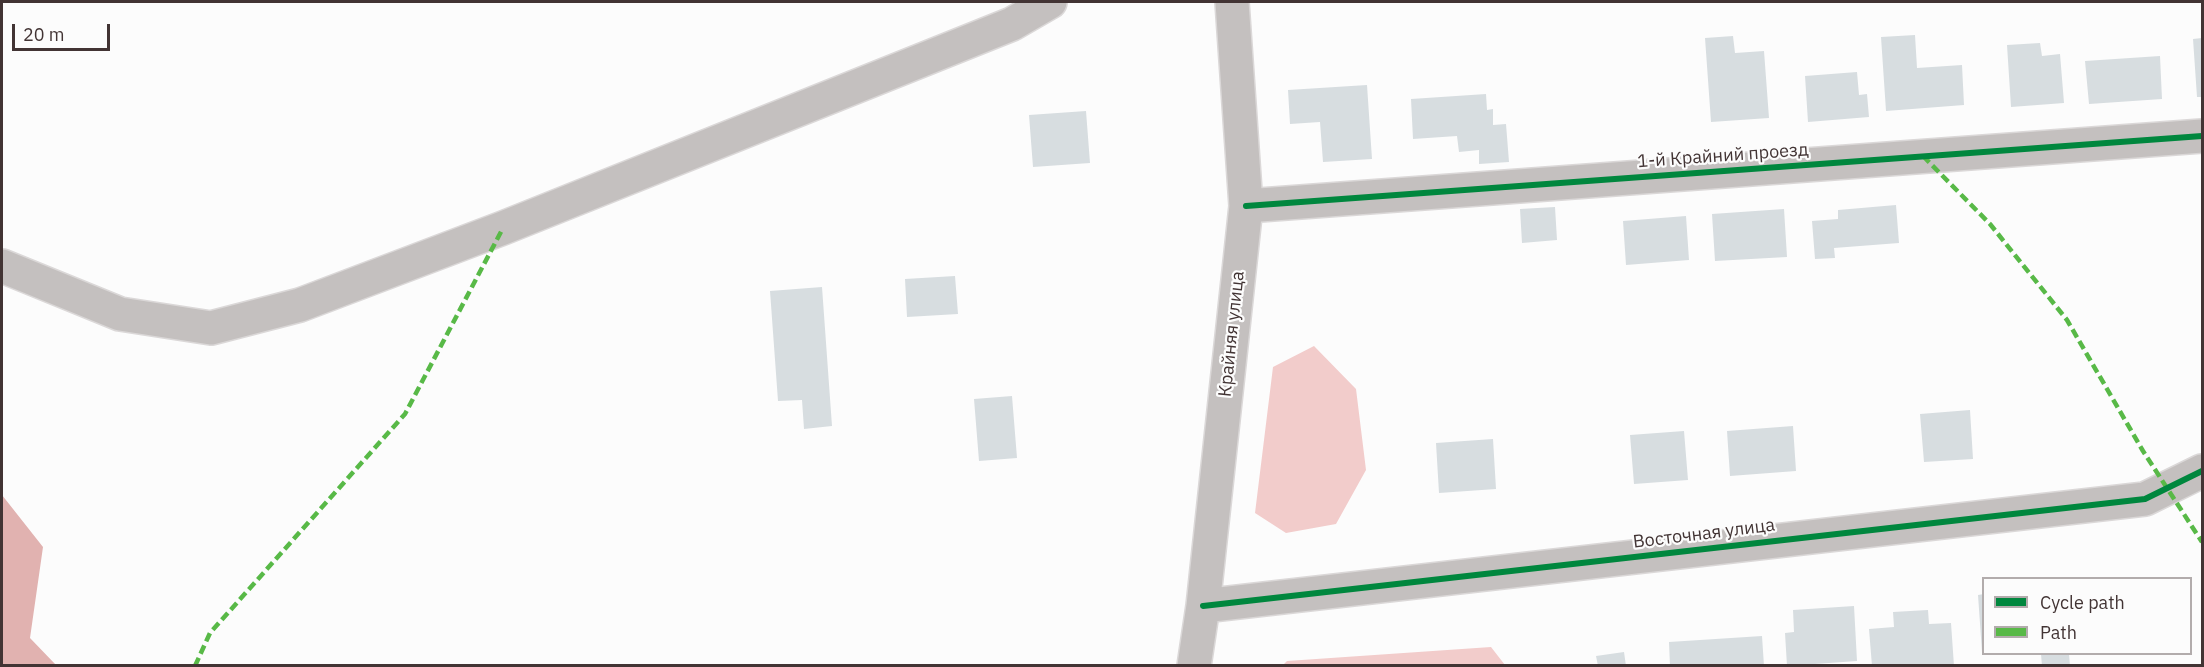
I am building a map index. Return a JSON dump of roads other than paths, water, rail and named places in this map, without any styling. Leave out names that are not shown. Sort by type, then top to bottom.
[{"type":"street","points":[[2,267],[120,314],[211,328],[300,305],[503,228],[1012,24],[1050,2]]},
{"type":"street","name":"Крайняя улица","points":[[1194,666],[1203,606],[1246,206],[1232,2]]},
{"type":"street","name":"1-й Крайний проезд","points":[[1246,206],[2202,136]]},
{"type":"street","name":"Восточная улица","points":[[1203,606],[2145,499],[2202,471]]}]
